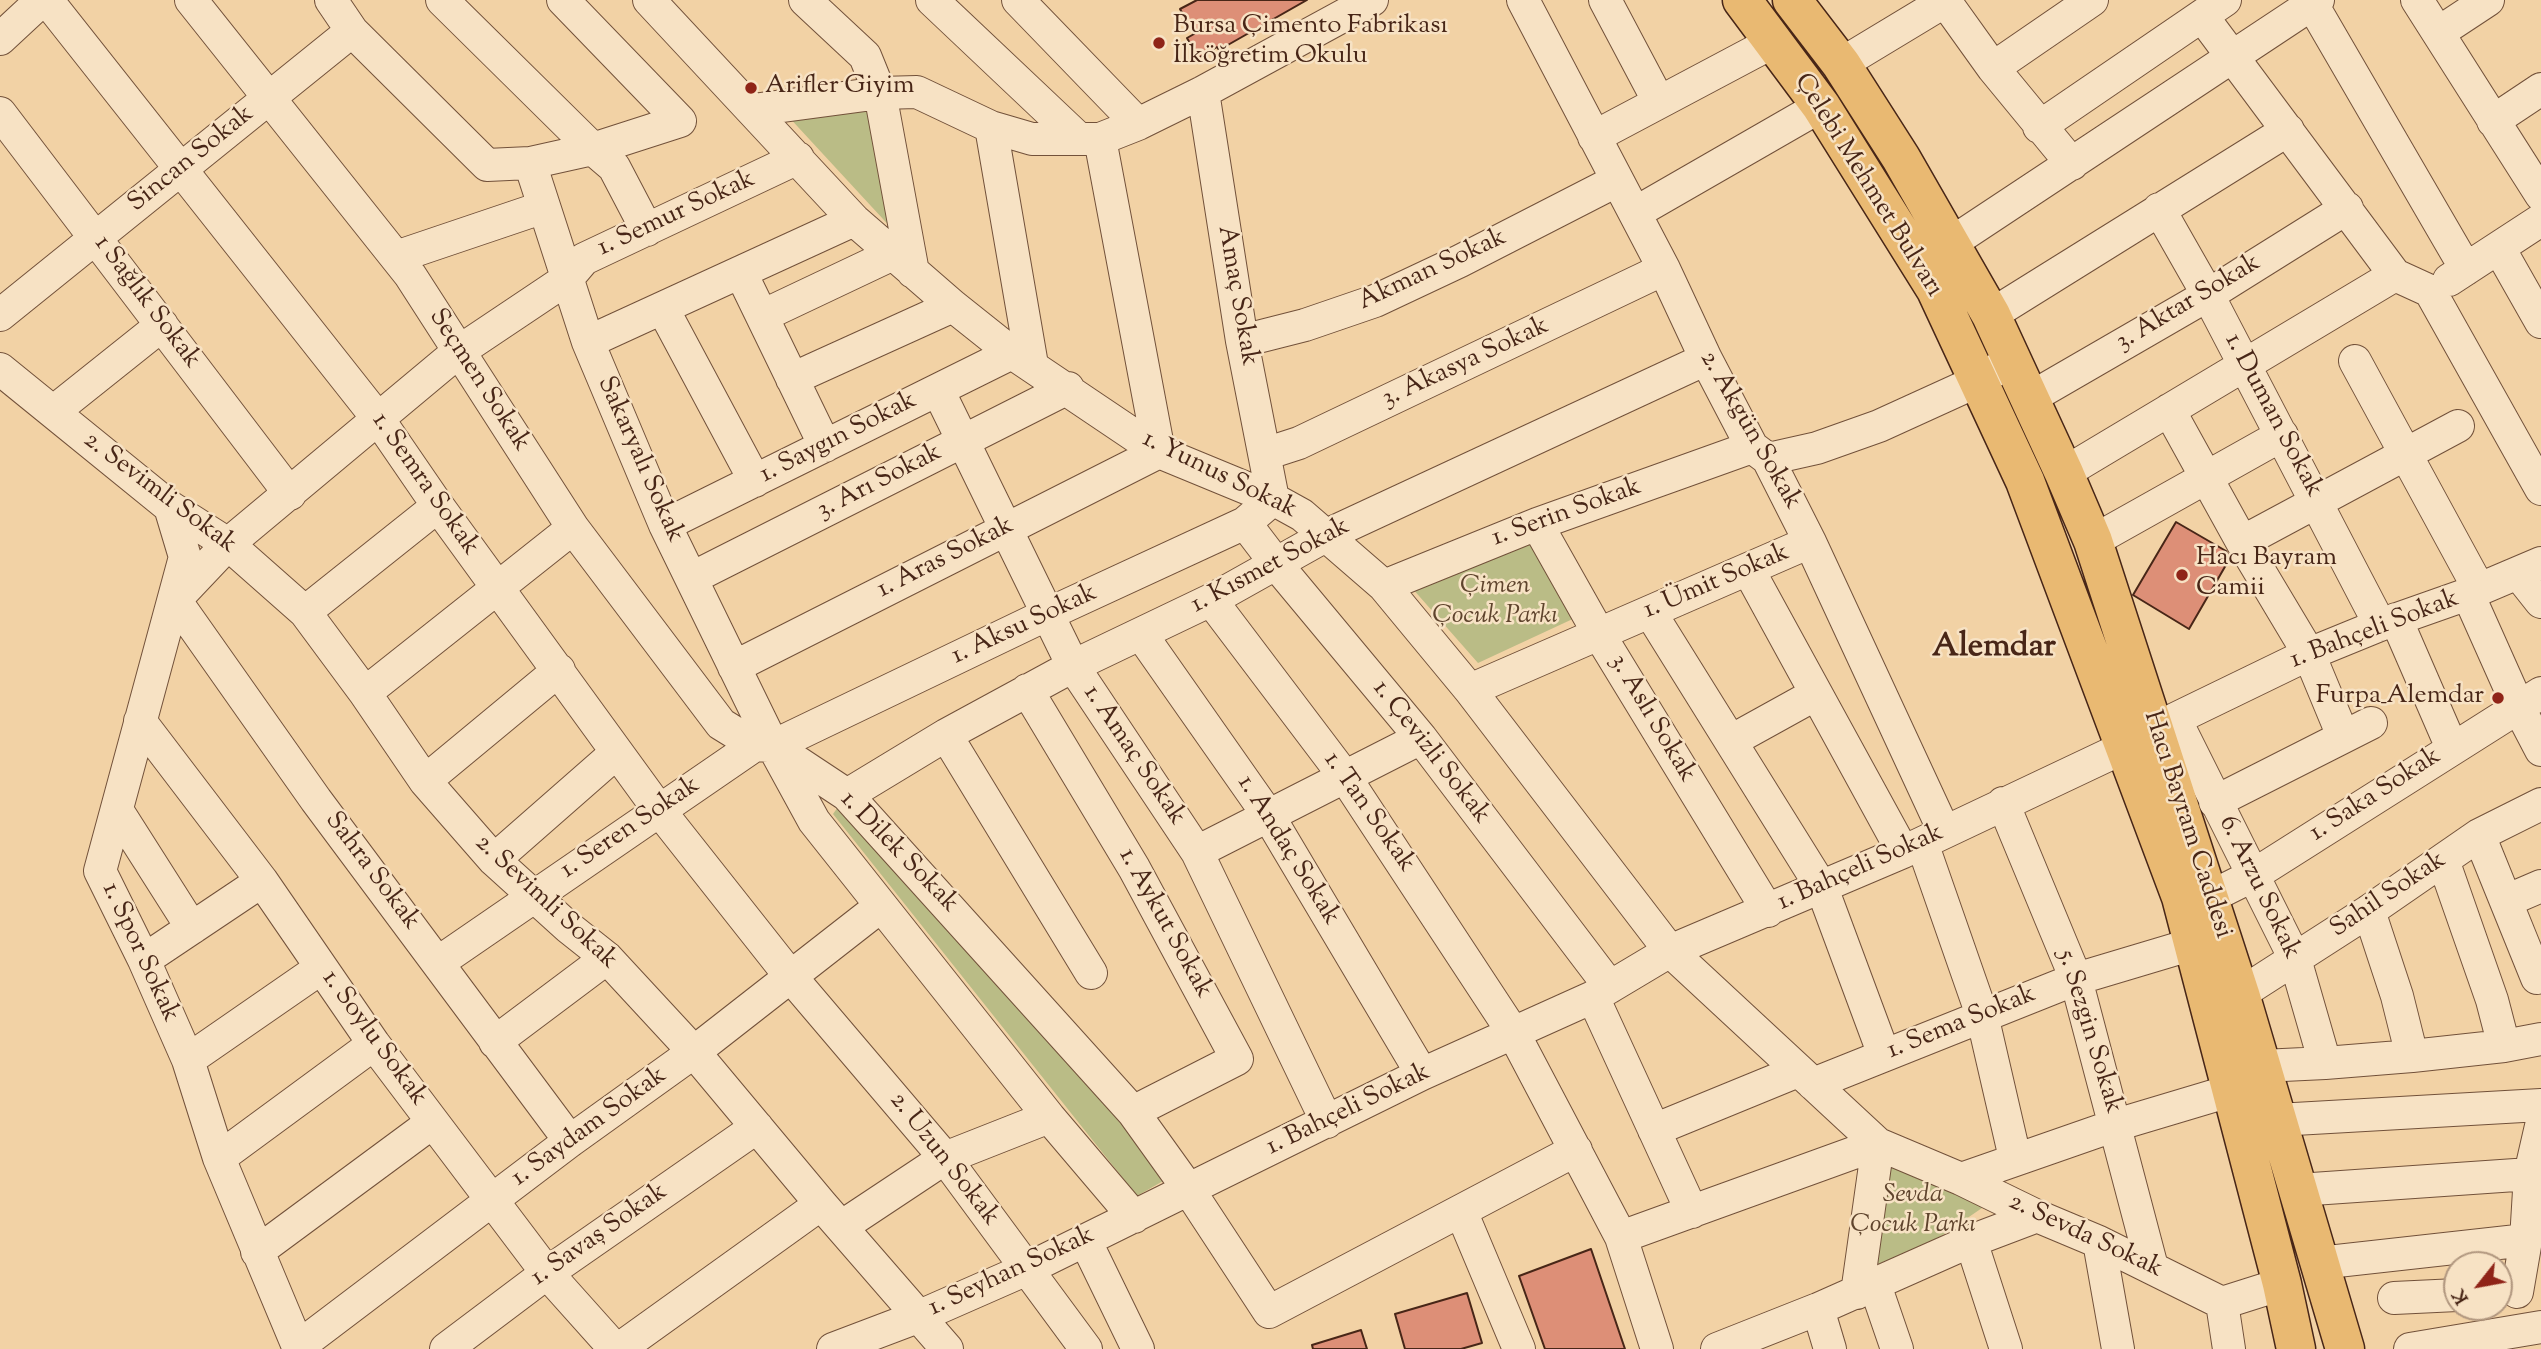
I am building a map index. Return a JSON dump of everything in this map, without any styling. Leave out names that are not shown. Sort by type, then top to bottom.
[{"type":"main road","name":"Çelebi Mehmet Bulvarı","points":[[1742,0],[1821,106],[1936,290],[1980,380]]},
{"type":"main road","name":"Çelebi Mehmet Bulvarı","points":[[1792,0],[1842,64],[1951,243],[1991,315]]},
{"type":"main road","name":"Hacı Bayram Caddesi","points":[[1991,315],[2064,473],[2092,541],[2152,732],[2241,993],[2345,1349]]},
{"type":"main road","name":"Hacı Bayram Caddesi","points":[[1980,380],[2025,481],[2152,732],[2181,897],[2233,1090],[2296,1349]]},
{"type":"street","points":[[0,39],[44,0]]},
{"type":"street","name":"1. Semra Sokak","points":[[44,0],[379,420],[616,753],[791,977]]},
{"type":"street","name":"Seçmen Sokak","points":[[191,0],[410,275],[573,527],[721,724],[764,746]]},
{"type":"street","points":[[331,0],[352,31],[487,165],[530,163],[593,149],[680,121],[563,0]]},
{"type":"street","points":[[442,0],[614,167],[647,230]]},
{"type":"street","name":"1. Yunus Sokak","points":[[649,0],[854,220],[953,306],[1022,359],[1159,452],[1273,499],[1302,515],[1384,586],[1470,690],[1670,951]]},
{"type":"street","points":[[762,316],[903,263],[880,93],[865,56],[805,0]]},
{"type":"street","points":[[932,0],[1090,139],[1159,452]]},
{"type":"street","points":[[1018,0],[1138,124]]},
{"type":"street","points":[[753,110],[880,93],[917,92],[991,127],[1032,139],[1090,139],[1138,124],[1203,92],[1372,0]]},
{"type":"street","name":"2. Akgün Sokak","points":[[1523,0],[1664,269],[1706,359],[1810,542],[1923,842]]},
{"type":"street","points":[[1605,0],[1659,102]]},
{"type":"street","points":[[1993,68],[2092,0]]},
{"type":"street","points":[[2417,0],[2541,195]]},
{"type":"street","points":[[2438,33],[2488,0]]},
{"type":"street","points":[[1842,64],[1910,11],[1946,1],[1993,68],[2072,164]]},
{"type":"street","points":[[1951,243],[2315,2],[2466,269]]},
{"type":"street","points":[[2039,127],[2214,8],[2233,58],[2395,275],[2430,292],[2541,489]]},
{"type":"street","name":"Sincan Sokak","points":[[0,315],[352,31]]},
{"type":"street","points":[[1594,137],[1773,42]]},
{"type":"street","points":[[2493,121],[2541,89]]},
{"type":"street","name":"Amaç Sokak","points":[[1203,92],[1242,341],[1273,499]]},
{"type":"street","points":[[1635,214],[1821,106]]},
{"type":"street","name":"1 Sağlık Sokak","points":[[0,113],[290,494]]},
{"type":"street","points":[[991,127],[1022,359]]},
{"type":"street","points":[[1991,315],[2288,130]]},
{"type":"street","name":"1. Semur Sokak","points":[[175,600],[228,544],[458,352],[567,279],[584,259],[797,158]]},
{"type":"street","name":"Sakaryalı Sokak","points":[[530,163],[588,342],[665,525],[734,667],[764,746]]},
{"type":"street","name":"Akman Sokak","points":[[1242,341],[1305,325],[1375,301],[1616,181]]},
{"type":"street","points":[[396,257],[544,207]]},
{"type":"street","name":"3. Aktar Sokak","points":[[2030,398],[2208,295],[2347,208]]},
{"type":"street","name":"1. Duman Sokak","points":[[2159,209],[2208,295],[2317,501],[2388,622],[2452,748]]},
{"type":"street","points":[[588,342],[854,220]]},
{"type":"street","points":[[2430,292],[2541,220]]},
{"type":"street","points":[[2499,248],[2541,321]]},
{"type":"street","name":"3. Akasya Sokak","points":[[1265,454],[1322,432],[1664,269]]},
{"type":"street","points":[[741,273],[825,446]]},
{"type":"street","points":[[2064,473],[2395,275]]},
{"type":"street","points":[[792,379],[953,306]]},
{"type":"street","points":[[663,309],[755,481]]},
{"type":"street","points":[[52,412],[162,325]]},
{"type":"street","name":"1. Saygın Sokak","points":[[665,525],[938,390],[1022,359]]},
{"type":"street","name":"1. Kısmet Sokak","points":[[846,794],[1027,690],[1211,600],[1326,535],[1706,359]]},
{"type":"street","name":"1. Serin Sokak","points":[[1384,586],[1537,524],[1760,453],[1817,448],[1879,426],[1980,380],[2012,360]]},
{"type":"street","points":[[2355,361],[2530,699],[2541,750]]},
{"type":"street","name":"2. Sevimli Sokak","points":[[0,369],[170,507],[228,544],[305,612],[425,780],[494,860],[568,927],[607,958],[694,1052],[947,1349]]},
{"type":"street","name":"3. Arı Sokak","points":[[692,578],[1068,388]]},
{"type":"street","name":"1. Amaç Sokak","points":[[938,390],[1073,666],[1197,852],[1326,1122]]},
{"type":"street","points":[[2169,410],[2242,542],[2357,730],[2215,802]]},
{"type":"street","points":[[2242,542],[2458,426]]},
{"type":"street","points":[[2092,541],[2282,435]]},
{"type":"street","name":"1. Aras Sokak","points":[[734,667],[1159,452]]},
{"type":"street","name":"1. Aksu Sokak","points":[[764,746],[1245,523],[1273,499]]},
{"type":"street","points":[[305,612],[438,506]]},
{"type":"street","name":"1. Spor Sokak","points":[[170,507],[185,557],[100,871],[145,960],[188,1060],[219,1158],[298,1348]]},
{"type":"street","name":"1. Çevizli Sokak","points":[[1245,523],[1421,738],[1601,992],[1654,1130],[1692,1212]]},
{"type":"street","name":"3. Aslı Sokak","points":[[1537,524],[1599,634],[1768,911]]},
{"type":"street","points":[[365,693],[573,527]]},
{"type":"street","name":"1. Ümit Sokak","points":[[1470,690],[1810,542]]},
{"type":"street","points":[[2530,568],[2541,602]]},
{"type":"street","name":"1. Bahçeli Sokak","points":[[1188,1190],[1422,1074],[1601,992],[1670,951],[1822,888],[1923,842],[2309,654],[2530,568]]},
{"type":"street","points":[[1748,569],[1816,694],[1923,842],[1982,1015],[2015,1158]]},
{"type":"street","name":"Sahra Sokak","points":[[175,600],[316,800],[570,1141]]},
{"type":"street","name":"1. Tan Sokak","points":[[1211,600],[1345,776],[1514,1034],[1621,1237],[1657,1349]]},
{"type":"street","points":[[1650,611],[1822,888],[1884,1055]]},
{"type":"street","name":"1. Andaç Sokak","points":[[1141,634],[1268,815],[1422,1074]]},
{"type":"street","points":[[425,780],[559,670]]},
{"type":"street","name":"1. Aykut Sokak","points":[[1027,690],[1134,867],[1237,1059],[1133,1112]]},
{"type":"street","points":[[1731,741],[1816,694]]},
{"type":"street","name":"1. Saka Sokak","points":[[2210,897],[2252,876],[2530,699]]},
{"type":"street","name":"1. Soylu Sokak","points":[[140,721],[262,881],[374,1044],[547,1273],[617,1349]]},
{"type":"street","name":"6. Arzu Sokak","points":[[2152,732],[2215,802],[2295,959],[2325,1063]]},
{"type":"street","points":[[946,735],[1091,973]]},
{"type":"street","points":[[1197,852],[1421,738]]},
{"type":"street","name":"1. Dilek Sokak","points":[[764,746],[846,794],[1133,1112],[1269,1312],[1461,1211]]},
{"type":"street","name":"1. Dilek Sokak","points":[[764,746],[814,821],[1049,1117],[1134,1217]]},
{"type":"street","name":"1. Seren Sokak","points":[[439,962],[659,810],[764,746]]},
{"type":"street","points":[[494,860],[616,753]]},
{"type":"street","name":"5. Sezgin Sokak","points":[[2003,803],[2076,979],[2152,1267]]},
{"type":"street","name":"Sahil Sokak","points":[[2241,993],[2369,911],[2479,835],[2541,804]]},
{"type":"street","points":[[117,810],[192,928]]},
{"type":"street","points":[[2479,835],[2539,977],[2492,1000]]},
{"type":"street","points":[[2444,860],[2492,1000],[2504,1046]]},
{"type":"street","points":[[145,960],[262,881]]},
{"type":"street","points":[[2506,901],[2541,886]]},
{"type":"street","name":"1. Saydam Sokak","points":[[298,1348],[570,1141],[694,1052],[881,906]]},
{"type":"street","points":[[2369,911],[2398,996],[2412,1056]]},
{"type":"street","name":"1. Sema Sokak","points":[[1654,1130],[1806,1077],[1884,1055],[2076,979],[2193,944]]},
{"type":"street","name":"2. Sevda Sokak","points":[[1670,951],[1878,1144],[2099,1242],[2222,1303]]},
{"type":"street","points":[[495,1042],[607,958]]},
{"type":"street","points":[[188,1060],[321,968]]},
{"type":"street","name":"2. Uzun Sokak","points":[[791,977],[946,1158],[1086,1349]]},
{"type":"street","points":[[2262,1066],[2412,1056],[2504,1046],[2541,1039]]},
{"type":"street","points":[[219,1158],[374,1044]]},
{"type":"street","points":[[1961,1179],[2015,1158],[2233,1090]]},
{"type":"street","points":[[2277,1120],[2541,1105]]},
{"type":"street","points":[[841,1227],[946,1158],[1049,1117]]},
{"type":"street","points":[[257,1252],[433,1122]]},
{"type":"street","points":[[2519,1291],[2541,1126]]},
{"type":"street","name":"1. Savaş Sokak","points":[[446,1349],[547,1273],[757,1127]]},
{"type":"street","points":[[1621,1237],[1878,1144],[1866,1289],[1897,1349]]},
{"type":"street","points":[[1519,1349],[1461,1211],[1576,1150]]},
{"type":"street","points":[[2298,1191],[2533,1188]]},
{"type":"street","name":"1. Seyhan Sokak","points":[[833,1349],[919,1316],[1027,1269],[1188,1190]]},
{"type":"street","points":[[617,1349],[821,1204]]},
{"type":"street","points":[[1717,1349],[1760,1340],[1818,1309],[1971,1241],[2036,1216]]},
{"type":"street","points":[[1085,1240],[1138,1349]]},
{"type":"street","points":[[2319,1263],[2526,1240]]},
{"type":"street","points":[[1971,1241],[2006,1349]]},
{"type":"street","points":[[2099,1242],[2118,1349]]},
{"type":"street","points":[[2228,1349],[2222,1303],[2282,1284]]},
{"type":"street","points":[[2394,1298],[2443,1296]]},
{"type":"street","points":[[1818,1309],[1830,1349]]},
{"type":"street","points":[[2410,1349],[2541,1327]]},
{"type":"green space","points":[[868,104],[895,232],[786,114]]},
{"type":"green space","name":"Çimen Çocuk Parkı","points":[[1534,536],[1577,617],[1478,663],[1412,588]]},
{"type":"green space","points":[[838,807],[853,813],[1170,1177],[1137,1196],[833,814]]},
{"type":"green space","name":"Sevda Çocuk Parkı","points":[[1885,1165],[1981,1199],[1982,1208],[1931,1243],[1870,1267]]},
{"type":"building","points":[[1197,0],[1307,0],[1219,50],[1217,47],[1198,58],[1187,38],[1194,34],[1180,9]]},
{"type":"building","name":"Hacı Bayram Camii","points":[[2176,522],[2226,551],[2230,558],[2189,629],[2133,595]]},
{"type":"building","points":[[1591,1249],[1625,1349],[1545,1349],[1519,1276]]},
{"type":"building","points":[[1467,1293],[1482,1343],[1461,1349],[1405,1349],[1395,1314]]},
{"type":"building","points":[[1361,1330],[1367,1349],[1313,1349],[1312,1345]]},
{"type":"place","name":"Bursa Çimento Fabrikası İlköğretim Okulu","points":[[1159,43]]},
{"type":"place","name":"Arifler Giyim","points":[[751,88]]},
{"type":"place","name":"Hacı Bayram Camii","points":[[2182,575]]},
{"type":"place","name":"Furpa_Alemdar","points":[[2498,698]]},
{"type":"district","name":"Alemdar","points":[[1994,649]]}]
